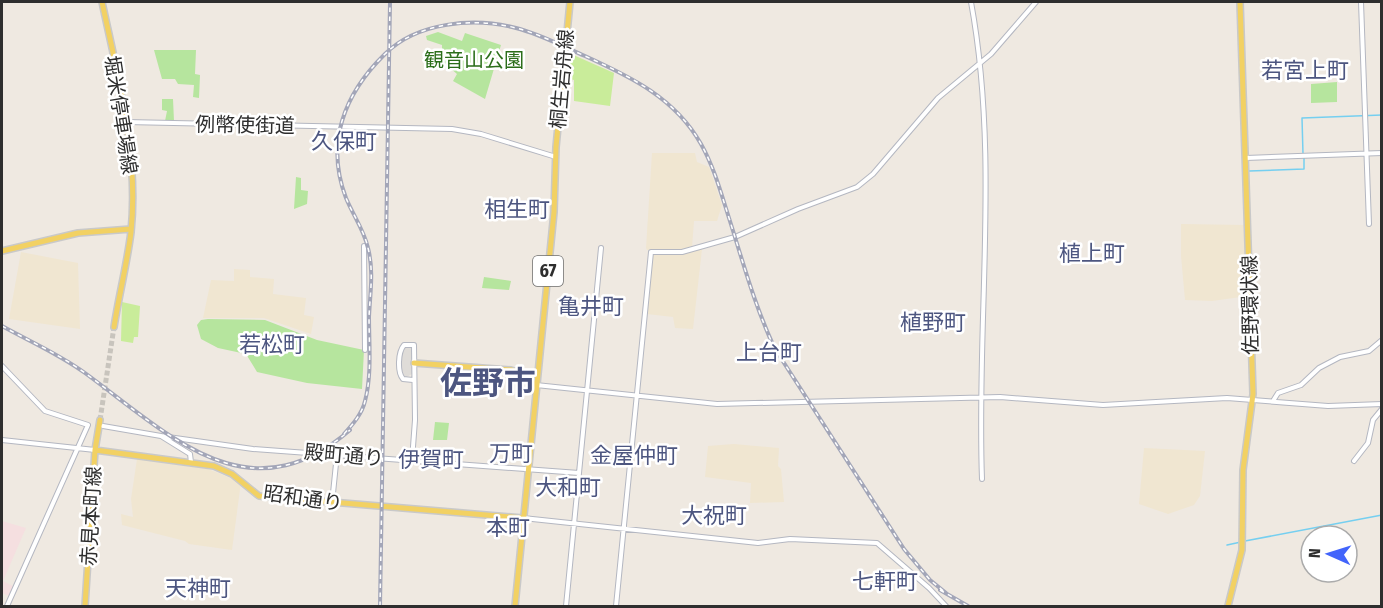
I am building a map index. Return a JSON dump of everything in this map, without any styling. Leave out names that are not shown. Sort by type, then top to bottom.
[{"type":"main road","name":"堀米停車場線","points":[[102,2],[126,123],[131,173],[131,229],[114,327]]},
{"type":"main road","name":"桐生岩舟線","points":[[557,157],[570,2]]},
{"type":"main road","name":"佐野環状線","points":[[1228,606],[1242,550],[1243,471],[1253,400],[1240,2]]},
{"type":"main road","name":"67","points":[[515,606],[557,157]]},
{"type":"main road","points":[[2,251],[84,232],[131,229]]},
{"type":"main road","points":[[414,363],[511,370],[521,373],[536,385]]},
{"type":"main road","points":[[95,450],[101,423]]},
{"type":"main road","name":"赤見本町線","points":[[85,606],[95,450],[191,462]]},
{"type":"main road","name":"昭和通り","points":[[191,462],[227,471],[259,496],[523,518]]},
{"type":"street","points":[[972,2],[982,63],[985,137],[982,479]]},
{"type":"street","points":[[616,606],[651,252],[682,252],[735,237],[798,209],[857,187],[873,174],[938,98],[982,63],[1036,2]]},
{"type":"street","points":[[1361,2],[1369,224]]},
{"type":"street","name":"例幣使街道","points":[[126,123],[452,129],[481,134],[557,157]]},
{"type":"street","points":[[1246,158],[1382,153]]},
{"type":"street","points":[[364,246],[365,350]]},
{"type":"street","points":[[566,606],[601,248]]},
{"type":"street","points":[[1273,402],[1278,393],[1301,385],[1319,368],[1347,354],[1369,351],[1382,340]]},
{"type":"street","points":[[412,460],[415,420],[414,345],[402,346],[400,376],[403,379],[413,380]]},
{"type":"street","points":[[2,367],[2,374]]},
{"type":"street","points":[[2,367],[45,411],[88,425],[7,606]]},
{"type":"street","points":[[536,385],[717,404],[981,397],[1119,406],[1214,399],[1382,407]]},
{"type":"street","points":[[1354,461],[1368,443],[1373,420],[1382,407]]},
{"type":"street","points":[[101,423],[161,436],[190,454],[191,462]]},
{"type":"street","name":"殿町通り","points":[[161,436],[236,448],[579,473]]},
{"type":"street","points":[[2,440],[95,450]]},
{"type":"street","points":[[333,503],[338,454]]},
{"type":"street","points":[[523,518],[758,543],[792,539],[877,543],[935,593],[946,606]]},
{"type":"shaded area","points":[[652,153],[695,153],[697,162],[709,167],[722,205],[717,221],[694,221],[692,247],[678,251],[647,250],[646,248]]},
{"type":"shaded area","points":[[1181,224],[1246,225],[1248,296],[1212,301],[1185,300]]},
{"type":"shaded area","points":[[702,249],[693,329],[675,328],[673,317],[647,314],[653,255],[680,254]]},
{"type":"shaded area","points":[[21,252],[78,263],[80,329],[9,319]]},
{"type":"shaded area","points":[[234,269],[250,270],[250,277],[274,279],[273,294],[306,298],[304,315],[314,317],[311,334],[264,318],[203,318],[211,280],[234,281]]},
{"type":"shaded area","points":[[410,346],[413,351],[412,374],[405,378],[402,373],[402,351],[405,347]]},
{"type":"shaded area","points":[[734,444],[779,448],[778,466],[781,469],[784,502],[750,503],[751,483],[705,477],[708,446]]},
{"type":"shaded area","points":[[1144,448],[1205,451],[1200,496],[1194,505],[1168,514],[1139,504]]},
{"type":"shaded area","points":[[137,459],[208,469],[241,482],[232,550],[189,544],[122,525],[121,514],[133,517],[131,499]]},
{"type":"shaded area","points":[[2,521],[26,528],[3,581],[13,586],[9,596],[2,593]]},
{"type":"green space","name":"観音山公園","points":[[438,32],[462,41],[465,33],[501,45],[485,99],[453,81],[457,74],[442,61],[442,45],[427,40],[426,36]]},
{"type":"green space","points":[[154,50],[196,50],[195,74],[200,75],[199,98],[193,97],[194,85],[178,84],[175,79],[162,79]]},
{"type":"green space","points":[[569,53],[614,73],[610,106],[574,101],[574,80],[566,78]]},
{"type":"green space","points":[[1337,82],[1337,102],[1311,103],[1311,84]]},
{"type":"green space","points":[[162,99],[173,99],[174,121],[165,121],[167,111],[162,110]]},
{"type":"green space","points":[[296,177],[301,178],[301,190],[308,191],[307,204],[294,209]]},
{"type":"green space","points":[[484,277],[511,281],[509,290],[482,288]]},
{"type":"green space","points":[[122,302],[140,306],[138,337],[134,337],[133,343],[121,341]]},
{"type":"green space","points":[[201,320],[265,320],[317,340],[364,350],[362,389],[307,383],[257,372],[246,354],[218,348],[201,339],[197,325]]},
{"type":"green space","points":[[435,422],[449,423],[447,440],[433,440]]},
{"type":"waterway","points":[[1303,154],[1302,118],[1382,115]]},
{"type":"waterway","points":[[1249,171],[1304,169],[1304,158]]},
{"type":"waterway","points":[[1245,541],[1382,515]]},
{"type":"waterway","points":[[1227,545],[1241,542]]},
{"type":"tunnel","points":[[100,420],[114,327]]},
{"type":"railway","points":[[380,606],[390,2]]},
{"type":"railway","points":[[344,434],[364,406],[367,391],[371,282],[368,248],[346,198],[337,158],[342,120],[349,103],[371,69],[385,54],[398,43],[413,35],[429,29],[465,23],[516,28],[551,41],[635,81],[665,101],[690,128],[706,153],[713,171],[755,301],[775,349],[904,549],[930,580],[946,593]]},
{"type":"railway","points":[[2,326],[75,366],[179,441],[211,458],[244,467],[278,467],[313,455],[350,430]]},
{"type":"railway","points":[[940,590],[968,606]]},
{"type":"district","name":"若宮上町","points":[[1305,70]]},
{"type":"district","name":"久保町","points":[[344,141]]},
{"type":"district","name":"相生町","points":[[517,209]]},
{"type":"district","name":"植上町","points":[[1092,253]]},
{"type":"district","name":"亀井町","points":[[591,306]]},
{"type":"district","name":"植野町","points":[[933,322]]},
{"type":"district","name":"若松町","points":[[272,344]]},
{"type":"district","name":"上台町","points":[[769,352]]},
{"type":"district","name":"佐野市","points":[[488,383]]},
{"type":"district","name":"万町","points":[[511,453]]},
{"type":"district","name":"金屋仲町","points":[[634,455]]},
{"type":"district","name":"伊賀町","points":[[431,459]]},
{"type":"district","name":"大和町","points":[[568,487]]},
{"type":"district","name":"大祝町","points":[[714,515]]},
{"type":"district","name":"本町","points":[[508,527]]},
{"type":"district","name":"七軒町","points":[[885,581]]},
{"type":"district","name":"天神町","points":[[198,588]]}]
